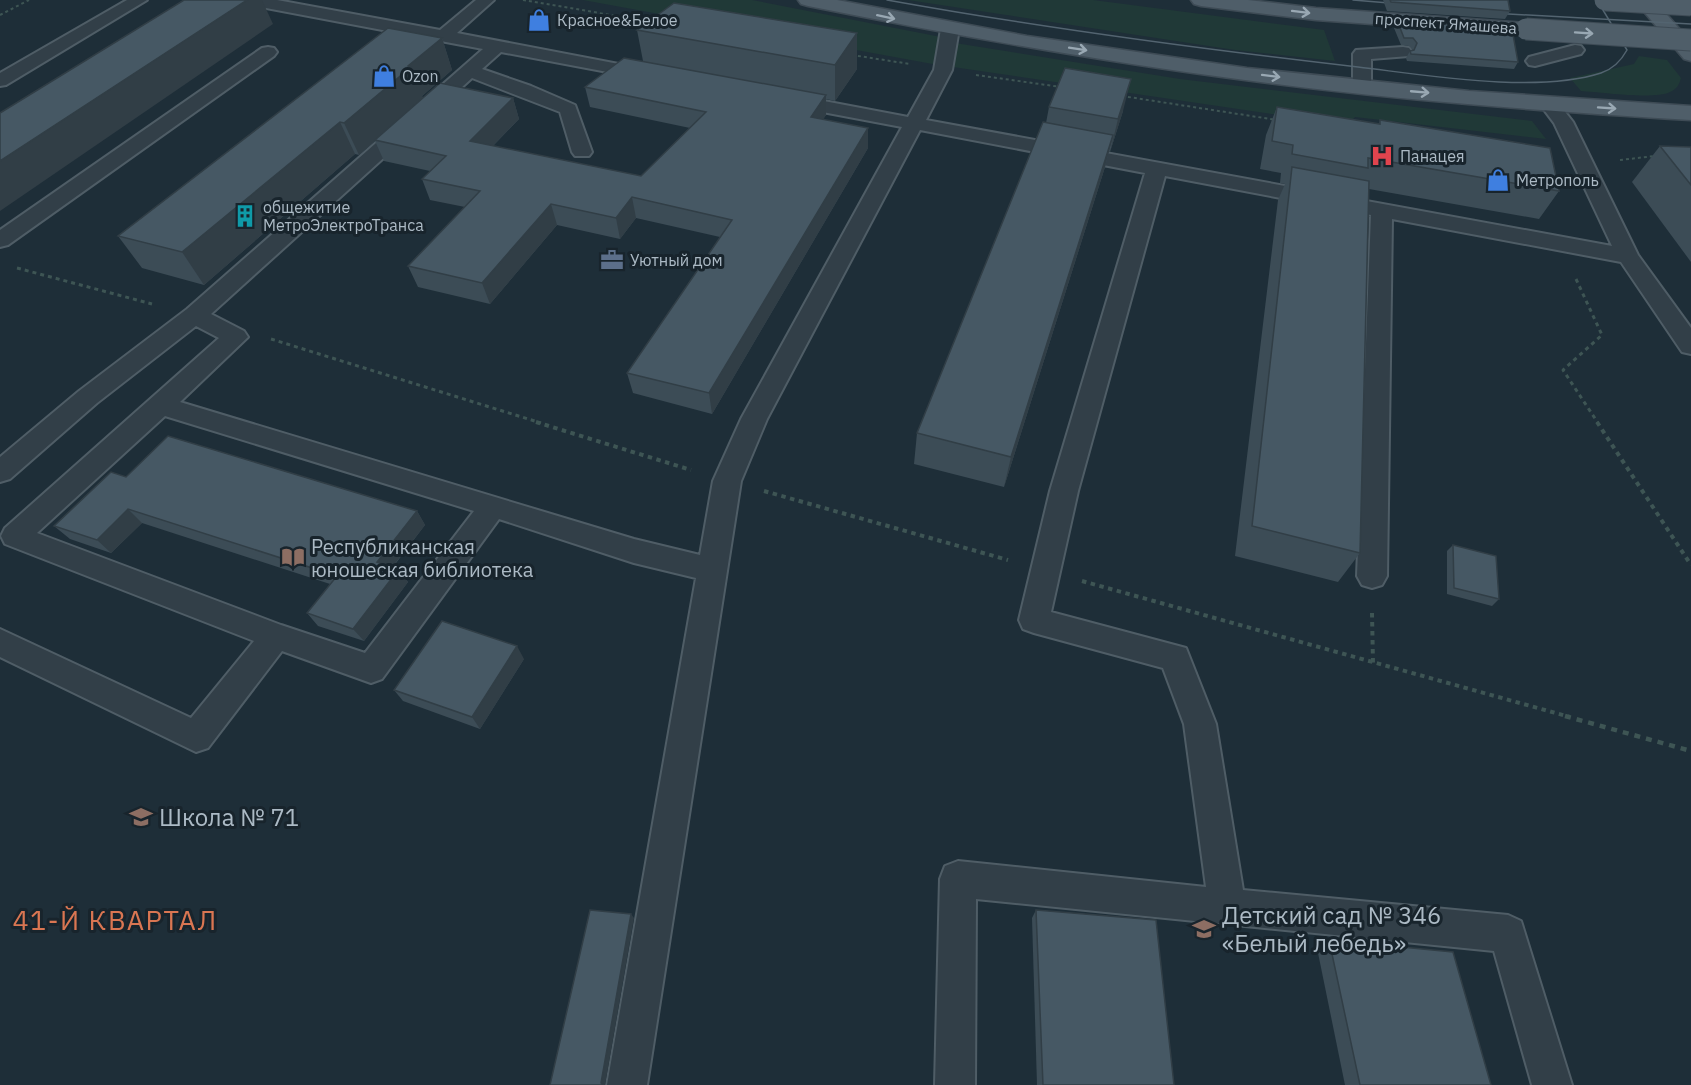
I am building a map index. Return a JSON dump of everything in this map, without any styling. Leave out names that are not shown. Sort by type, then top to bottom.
[{"type":"main road","points":[[808,0],[950,29],[1164,62],[1362,87],[1691,113]]},
{"type":"main road","name":"проспект Ямашева","points":[[1201,0],[1316,14],[1691,39]]},
{"type":"main road","points":[[1605,0],[1691,5]]},
{"type":"main road","points":[[1644,0],[1691,55]]},
{"type":"lane","points":[[0,81],[139,0]]},
{"type":"lane","points":[[250,0],[671,78]]},
{"type":"lane","points":[[443,36],[486,0]]},
{"type":"lane","points":[[627,1085],[727,481],[754,419],[943,70],[950,29]]},
{"type":"lane","points":[[0,472],[88,397],[195,315],[497,46]]},
{"type":"lane","points":[[1535,61],[1575,50]]},
{"type":"lane","points":[[0,240],[268,52]]},
{"type":"lane","points":[[1362,87],[1362,54],[1403,52]]},
{"type":"lane","points":[[469,71],[524,90],[568,109],[582,152]]},
{"type":"lane","points":[[764,96],[1628,256]]},
{"type":"lane","points":[[1548,103],[1563,122],[1628,256],[1691,346]]},
{"type":"lane","points":[[1157,168],[1067,480],[1034,620],[1175,658],[1200,724],[1227,907]]},
{"type":"lane","points":[[1372,576],[1382,211]]},
{"type":"lane","points":[[195,315],[236,337],[15,536],[276,636],[371,669],[492,506]]},
{"type":"lane","points":[[162,406],[634,551],[712,570]]},
{"type":"lane","points":[[0,642],[196,737],[276,636]]},
{"type":"lane","points":[[956,1085],[958,879],[1508,934],[1552,1085]]},
{"type":"path","points":[[0,15],[29,0]]},
{"type":"path","points":[[523,0],[663,23]]},
{"type":"path","points":[[850,54],[1062,87]]},
{"type":"path","points":[[1121,96],[1286,121]]},
{"type":"path","points":[[1582,165],[1658,155]]},
{"type":"path","points":[[1559,243],[1602,335],[1563,370],[1691,565]]},
{"type":"path","points":[[11,267],[195,315]]},
{"type":"path","points":[[263,336],[727,481],[1691,751]]},
{"type":"path","points":[[1372,576],[1373,663]]},
{"type":"green space","points":[[583,0],[752,0],[941,37],[938,65]]},
{"type":"green space","points":[[908,0],[1093,0],[1324,30],[1335,61],[1235,50]]},
{"type":"green space","points":[[955,43],[1180,79],[1532,121],[1546,139],[1355,117],[1347,125],[953,67]]},
{"type":"green space","points":[[1639,56],[1667,60],[1681,78],[1677,86],[1672,91],[1662,94],[1613,94],[1581,91],[1570,78],[1634,64]]},
{"type":"building","points":[[184,0],[247,0],[0,161],[0,113]]},
{"type":"building","points":[[1390,0],[1508,0],[1510,11],[1391,2]]},
{"type":"building","points":[[674,3],[857,33],[835,65],[637,30]]},
{"type":"building","points":[[1397,20],[1512,29],[1518,62],[1411,54],[1410,51],[1414,50],[1417,43],[1413,38],[1404,38]]},
{"type":"building","points":[[388,28],[442,38],[344,123],[340,122],[182,252],[118,236]]},
{"type":"building","points":[[624,58],[826,95],[811,117],[868,128],[709,393],[627,373],[732,220],[632,197],[616,218],[551,204],[482,283],[408,266],[480,191],[422,179],[446,156],[375,140],[440,83],[513,98],[470,141],[641,176],[706,112],[585,87]]},
{"type":"building","points":[[1065,68],[1131,79],[1118,119],[1049,107]]},
{"type":"building","points":[[1277,107],[1380,124],[1380,120],[1550,148],[1559,191],[1368,158],[1368,168],[1292,154],[1293,145],[1272,141]]},
{"type":"building","points":[[1043,122],[1113,135],[1011,457],[917,433]]},
{"type":"building","points":[[1660,146],[1691,147],[1691,185]]},
{"type":"building","points":[[1292,167],[1369,181],[1360,553],[1252,526]]},
{"type":"building","points":[[168,436],[417,511],[377,562],[399,569],[353,629],[307,613],[337,576],[128,509],[97,540],[54,526],[111,472],[126,477]]},
{"type":"building","points":[[1453,545],[1496,556],[1499,599],[1454,588]]},
{"type":"building","points":[[442,621],[517,646],[472,717],[394,690]]},
{"type":"building","points":[[590,910],[631,914],[601,1083],[604,1085],[550,1085]]},
{"type":"building","points":[[1036,910],[1156,920],[1174,1085],[1043,1085]]},
{"type":"building","points":[[1329,940],[1453,952],[1491,1085],[1360,1085]]},
{"type":"tram line","points":[[887,0],[1004,20],[1181,45],[1448,78],[1513,82],[1575,79],[1609,69],[1622,58],[1627,50],[1609,19]]},
{"type":"tram line","points":[[1353,0],[1401,4]]},
{"type":"tram line","points":[[1597,0],[1609,19]]},
{"type":"tram line","points":[[1491,13],[1609,19]]},
{"type":"tram line","points":[[1609,19],[1691,24]]},
{"type":"place","name":"Красное&Белое","points":[[539,20]]},
{"type":"place","name":"Ozon","points":[[384,76]]},
{"type":"place","name":"Панацея","points":[[1382,156]]},
{"type":"place","name":"Метрополь","points":[[1498,180]]},
{"type":"place","name":"общежитие МетроЭлектроТранса","points":[[245,216]]},
{"type":"place","name":"Уютный дом","points":[[612,260]]},
{"type":"place","name":"Республиканская юношеская библиотека","points":[[293,557]]},
{"type":"place","name":"Школа № 71","points":[[141,817]]},
{"type":"place","name":"Детский сад № 346 «Белый лебедь»","points":[[1204,929]]},
{"type":"district","name":"41-Й КВАРТАЛ","points":[[115,919]]}]
